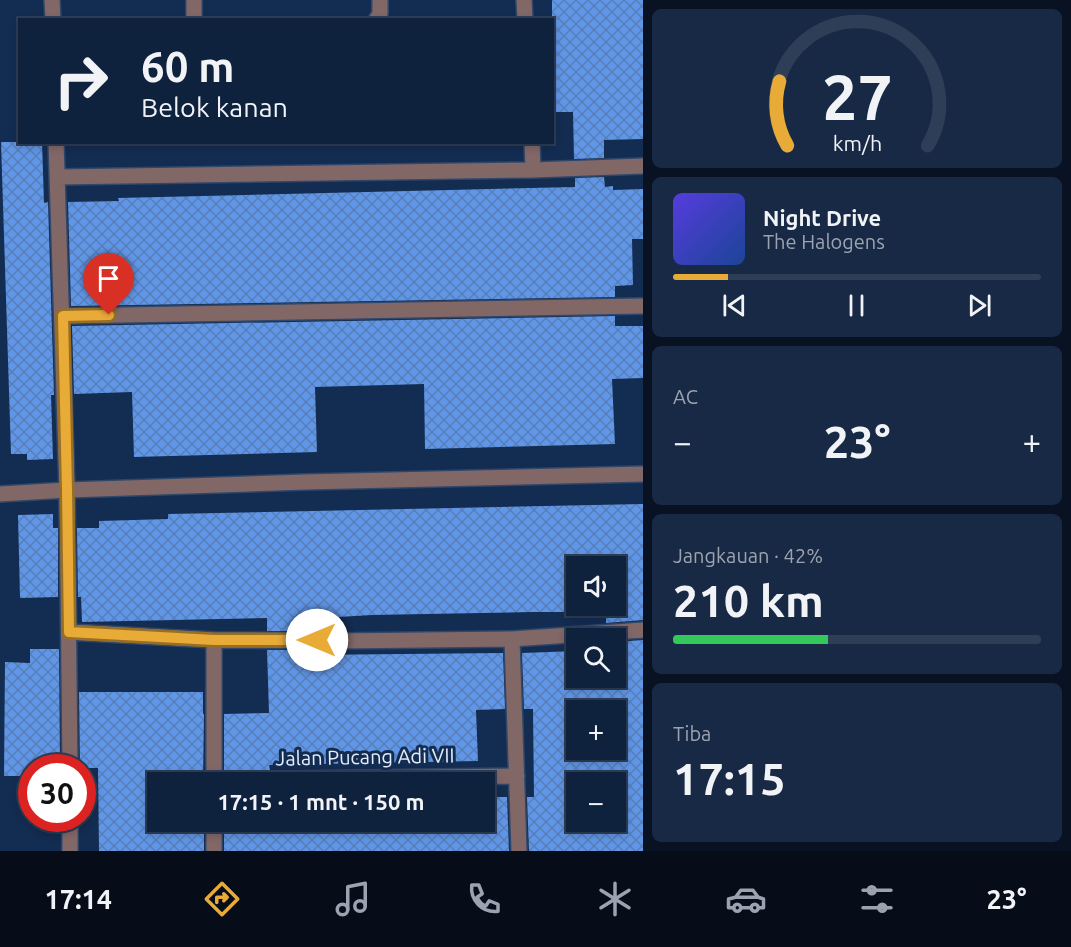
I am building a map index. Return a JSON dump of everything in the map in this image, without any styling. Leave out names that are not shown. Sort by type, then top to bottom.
[{"type":"street","points":[[52,0],[53,18]]},
{"type":"street","points":[[194,0],[194,18]]},
{"type":"street","points":[[377,18],[380,14],[380,0]]},
{"type":"street","points":[[524,0],[525,18]]},
{"type":"street","points":[[56,144],[67,490],[70,754]]},
{"type":"street","points":[[532,144],[533,170]]},
{"type":"street","points":[[57,177],[533,170],[643,166]]},
{"type":"street","points":[[63,316],[643,306]]},
{"type":"street","points":[[0,494],[293,482],[643,474]]},
{"type":"street","points":[[69,632],[214,640],[512,639],[643,630]]},
{"type":"street","points":[[512,639],[519,851]]},
{"type":"street","points":[[214,640],[214,772]]},
{"type":"street","name":"Jalan Pucang Adi VII","points":[[495,776],[517,776]]},
{"type":"street","points":[[70,832],[70,851]]},
{"type":"street","points":[[214,832],[214,851]]},
{"type":"building","points":[[552,0],[643,0],[643,139],[604,140],[604,158],[574,159],[573,112],[554,112],[554,18],[552,18]]},
{"type":"building","points":[[1,142],[42,144],[44,203],[48,202],[54,395],[51,395],[53,459],[27,460],[27,454],[11,454]]},
{"type":"building","points":[[604,177],[605,187],[613,186],[613,190],[643,189],[643,239],[632,239],[633,285],[615,286],[615,297],[71,306],[68,202],[119,201],[118,198],[575,187],[575,178]]},
{"type":"building","points":[[615,316],[615,326],[643,326],[643,378],[612,379],[615,444],[425,449],[424,384],[315,387],[317,452],[134,457],[132,392],[74,394],[72,326]]},
{"type":"building","points":[[643,504],[643,620],[606,623],[606,616],[626,616],[626,556],[566,556],[566,612],[372,615],[304,619],[305,631],[267,631],[267,618],[82,622],[81,597],[78,597],[77,528],[99,528],[99,521],[168,519],[168,514]]},
{"type":"building","points":[[53,514],[53,528],[58,528],[58,597],[20,598],[18,515]]},
{"type":"building","points":[[643,640],[643,851],[529,851],[527,797],[534,797],[533,709],[524,709],[522,653],[566,651],[566,688],[626,688],[626,641]]},
{"type":"building","points":[[30,649],[59,649],[60,754],[18,754],[18,776],[4,776],[5,662],[30,663]]},
{"type":"building","points":[[267,650],[305,650],[305,655],[503,653],[505,709],[476,710],[478,761],[269,765],[270,770],[224,770],[224,714],[269,713]]},
{"type":"building","points":[[79,692],[203,692],[203,772],[147,772],[147,832],[204,832],[204,851],[99,851],[96,754],[80,754]]},
{"type":"building","points":[[495,797],[507,797],[509,851],[224,851],[224,832],[495,832]]},
{"type":"route","points":[[109,315],[63,316],[69,632],[214,640],[317,640]]}]
